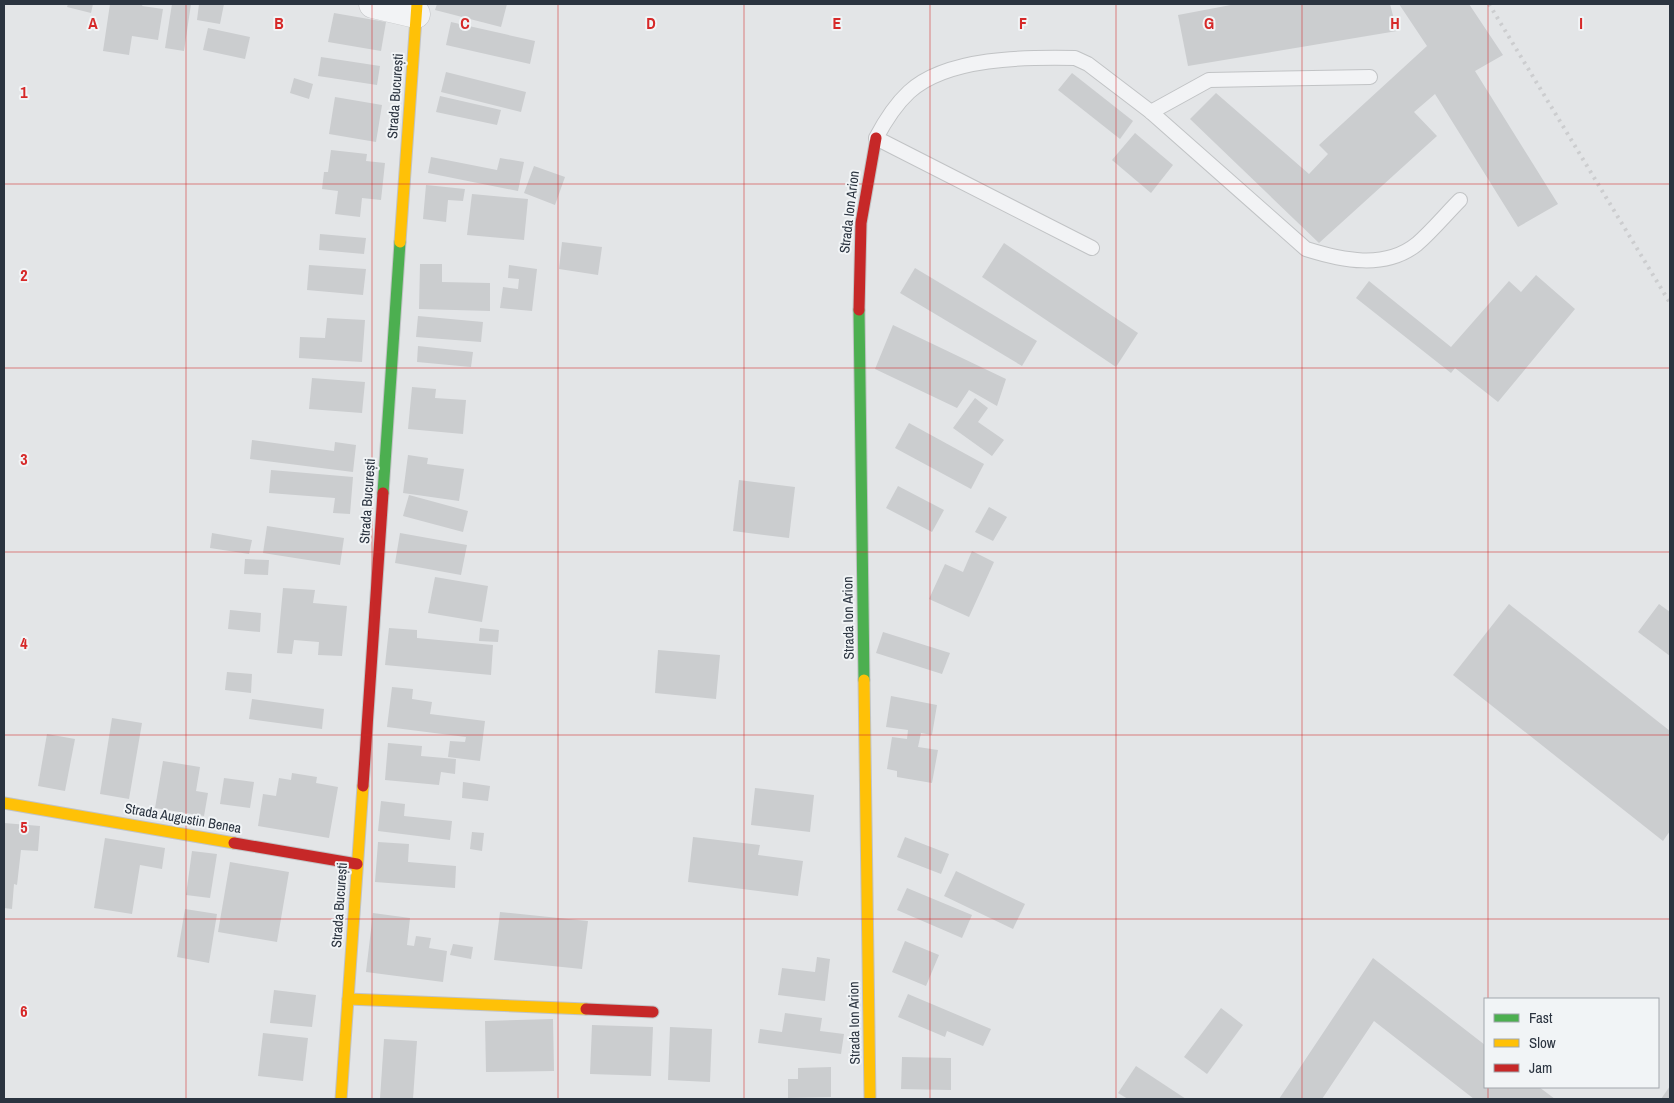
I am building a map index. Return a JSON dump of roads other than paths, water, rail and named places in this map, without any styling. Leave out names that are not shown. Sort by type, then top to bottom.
[{"type":"street","points":[[373,4],[416,9]]},
{"type":"street","name":"Strada București","points":[[340,1099],[416,9]]},
{"type":"street","name":"Strada Ion Arion","points":[[870,1099],[858,275],[859,231],[866,181],[876,138]]},
{"type":"street","name":"Strada Augustin Benea","points":[[4,803],[357,864]]},
{"type":"street","points":[[348,999],[653,1012]]},
{"type":"lane","points":[[1092,248],[876,138],[889,115],[910,91],[931,76],[985,62],[1075,58],[1088,64],[1151,112],[1306,250],[1339,259],[1364,261],[1392,256],[1416,245],[1460,200]]},
{"type":"lane","points":[[1151,112],[1209,80],[1370,77]]},
{"type":"railway","points":[[1489,4],[1670,303]]}]
